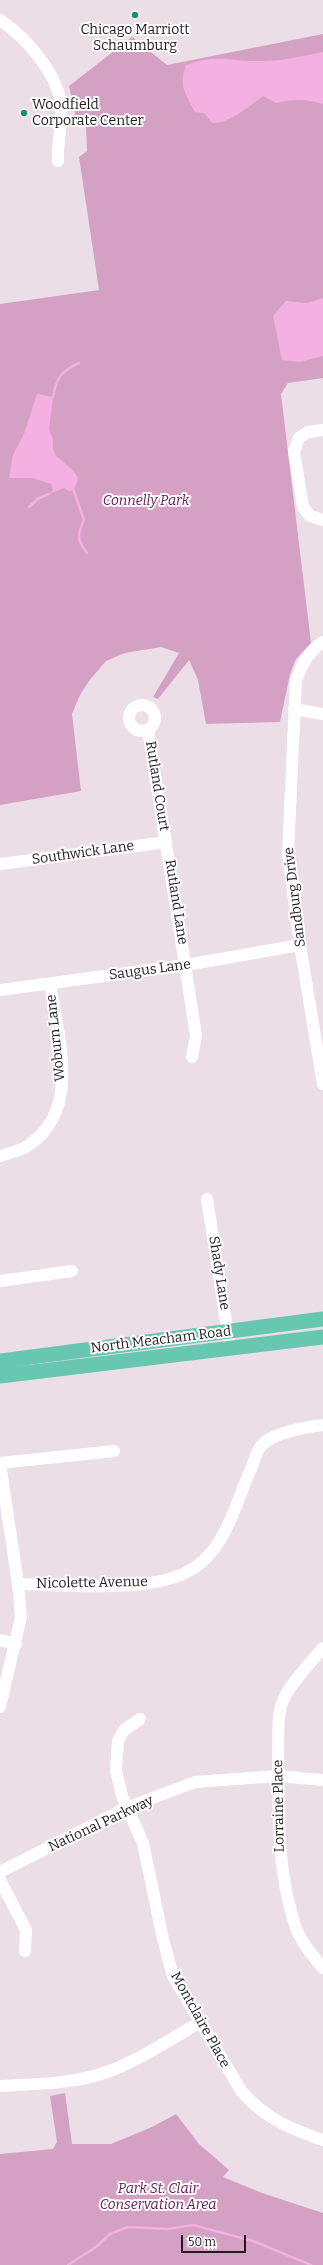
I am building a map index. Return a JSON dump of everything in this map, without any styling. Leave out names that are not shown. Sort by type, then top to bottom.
[{"type":"main road","name":"North Meacham Road","points":[[0,1361],[323,1319]]},
{"type":"main road","name":"North Meacham Road","points":[[0,1376],[230,1347],[323,1337]]},
{"type":"street","points":[[0,20],[12,28],[55,80],[61,107],[58,161]]},
{"type":"street","points":[[323,430],[308,432],[299,438],[294,451],[304,508],[310,516],[323,520]]},
{"type":"street","name":"Sandburg Drive","points":[[323,642],[312,649],[302,664],[296,681],[288,853],[300,945],[323,1084]]},
{"type":"street","points":[[294,709],[323,714]]},
{"type":"street","name":"Rutland Court","points":[[148,730],[166,842]]},
{"type":"street","name":"Southwick Lane","points":[[0,864],[166,842]]},
{"type":"street","name":"Rutland Lane","points":[[166,842],[196,1035],[192,1057]]},
{"type":"street","name":"Saugus Lane","points":[[0,990],[186,965],[300,945]]},
{"type":"street","name":"Woburn Lane","points":[[0,1156],[28,1146],[48,1127],[61,1099],[64,1074],[50,984]]},
{"type":"street","name":"Shady Lane","points":[[207,1199],[230,1347]]},
{"type":"street","points":[[0,1281],[72,1271]]},
{"type":"street","name":"Nicolette Avenue","points":[[18,1584],[121,1585],[151,1583],[187,1572],[208,1558],[224,1536],[261,1446],[279,1435],[300,1428],[323,1425]]},
{"type":"street","points":[[0,1707],[16,1644],[21,1617],[18,1584],[0,1463],[114,1451]]},
{"type":"street","points":[[0,1640],[16,1644]]},
{"type":"street","name":"Lorraine Place","points":[[323,1648],[284,1698],[279,1726],[278,1776],[279,1848],[282,1875],[295,1926],[305,1946],[323,1968]]},
{"type":"street","name":"Montclaire Place","points":[[140,1719],[124,1730],[118,1741],[116,1770],[126,1808],[143,1843],[163,1939],[173,1976],[199,2023],[242,2092],[256,2109],[274,2120],[323,2140]]},
{"type":"street","name":"National Parkway","points":[[0,1872],[126,1808],[195,1782],[278,1776],[323,1780]]},
{"type":"street","points":[[0,1880],[26,1930],[25,1951]]},
{"type":"street","points":[[0,2086],[57,2082],[106,2072],[139,2058],[199,2023]]},
{"type":"green space","name":"Connelly Park","points":[[323,34],[323,378],[288,383],[281,394],[311,643],[296,659],[290,674],[280,722],[206,724],[198,680],[189,660],[158,699],[153,697],[179,653],[161,647],[125,653],[106,661],[89,681],[80,695],[72,714],[81,791],[0,805],[0,304],[99,290],[79,157],[87,151],[86,126],[77,123],[69,86],[132,37],[167,65]]},
{"type":"green space","name":"Park St. Clair Conservation Area","points":[[65,2093],[72,2144],[111,2144],[152,2127],[176,2114],[199,2144],[229,2170],[223,2177],[262,2193],[323,2213],[323,2265],[0,2265],[0,2154],[53,2149],[57,2142],[50,2096]]},
{"type":"shaded area","points":[[323,52],[323,104],[300,100],[276,103],[263,96],[232,118],[218,123],[212,123],[204,113],[195,112],[184,90],[183,79],[186,65],[197,61],[207,59],[224,59],[270,61]]},
{"type":"shaded area","points":[[323,298],[323,356],[300,362],[282,360],[273,316],[286,301],[307,303]]},
{"type":"shaded area","points":[[37,394],[53,397],[49,429],[53,439],[53,448],[56,456],[73,470],[78,478],[74,491],[69,491],[64,488],[49,494],[53,490],[51,484],[32,478],[9,478],[13,455],[24,434]]},
{"type":"waterway","points":[[53,397],[60,376],[68,369],[79,363]]},
{"type":"waterway","points":[[74,491],[84,520],[79,537],[81,544],[87,553]]},
{"type":"waterway","points":[[29,507],[39,498],[49,494]]},
{"type":"waterway","points":[[68,2265],[96,2247],[110,2234],[128,2227],[167,2229],[193,2225],[253,2241],[311,2265]]},
{"type":"place","name":"Chicago Marriott Schaumburg","points":[[135,15]]},
{"type":"place","name":"Woodfield Corporate Center","points":[[24,113]]}]
